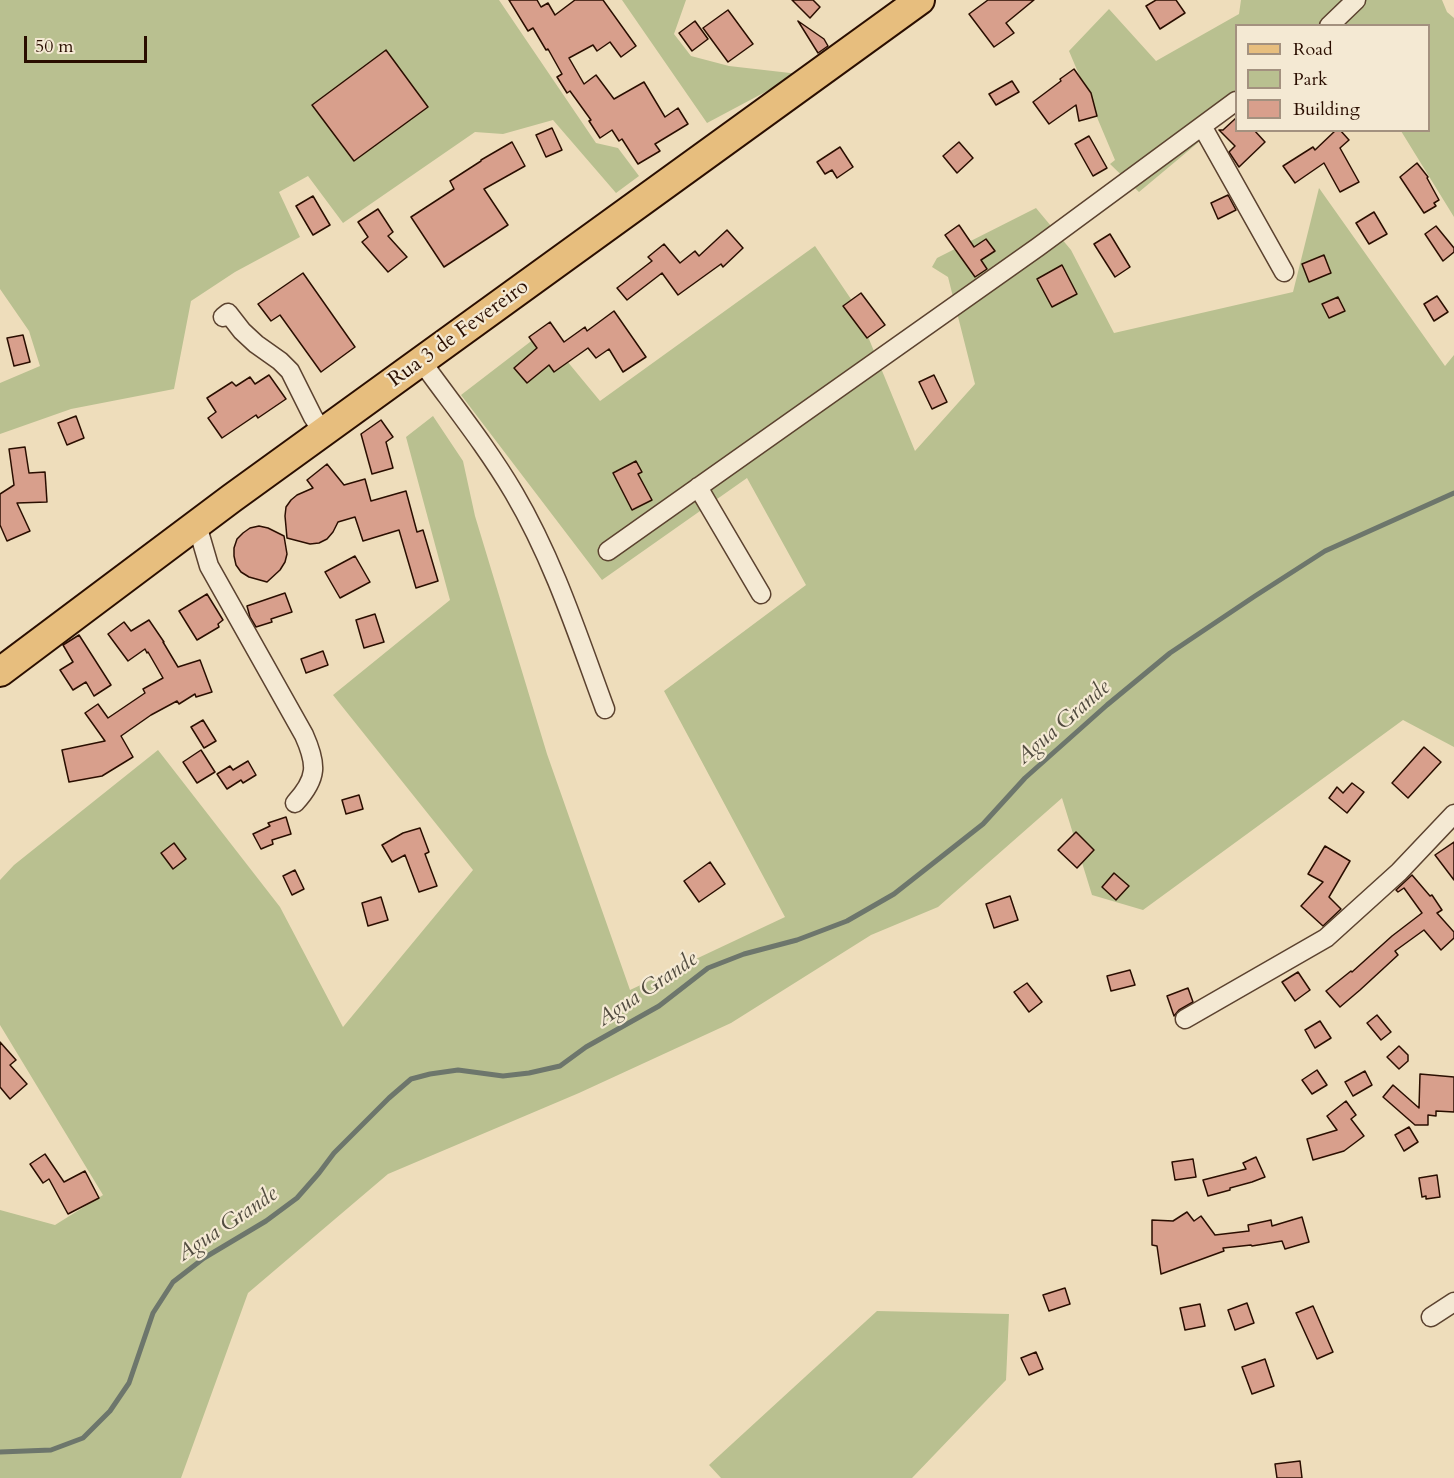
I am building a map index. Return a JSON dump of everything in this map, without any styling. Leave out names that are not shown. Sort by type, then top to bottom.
[{"type":"main road","name":"Rua 3 de Fevereiro","points":[[0,672],[323,432],[920,0]]},
{"type":"street","points":[[1331,24],[1356,0]]},
{"type":"street","points":[[608,551],[1038,247],[1235,102]]},
{"type":"street","points":[[1202,126],[1284,272]]},
{"type":"street","points":[[223,317],[228,313],[256,345],[280,361],[290,371],[323,432]]},
{"type":"street","points":[[422,362],[496,464],[533,527],[562,592],[605,710]]},
{"type":"street","points":[[698,487],[761,594]]},
{"type":"street","points":[[196,525],[209,566],[304,735],[311,752],[312,780],[306,792],[296,803]]},
{"type":"street","points":[[1185,1019],[1326,938],[1400,872],[1454,814]]},
{"type":"street","points":[[1431,1317],[1454,1302]]},
{"type":"green space","points":[[0,0],[499,0],[596,143],[618,148],[639,176],[616,193],[553,120],[503,134],[475,132],[343,223],[308,176],[279,192],[300,237],[235,272],[191,301],[174,389],[71,409],[0,434],[0,383],[40,366],[29,331],[0,289]]},
{"type":"green space","points":[[622,0],[686,0],[674,34],[691,56],[729,66],[799,74],[707,123]]},
{"type":"green space","points":[[1241,0],[1442,0],[1447,12],[1454,18],[1454,217],[1402,132],[1430,132],[1430,24],[1235,24],[1235,112],[1139,192],[1110,164],[1115,160],[1069,51],[1109,9],[1156,61],[1239,14]]},
{"type":"green space","points":[[1319,188],[1445,366],[1454,355],[1454,747],[1403,720],[1143,910],[1092,895],[1062,798],[938,907],[871,935],[731,1023],[579,1093],[388,1174],[248,1293],[181,1478],[0,1478],[0,1210],[55,1225],[103,1195],[0,1025],[0,880],[14,865],[158,750],[280,907],[343,1027],[473,870],[333,695],[450,600],[406,437],[433,416],[463,461],[475,516],[547,754],[630,990],[785,917],[664,691],[806,585],[747,478],[602,580],[461,395],[543,332],[600,401],[815,246],[855,305],[915,451],[975,384],[948,277],[932,267],[937,258],[1036,208],[1071,250],[1114,333],[1293,292]]},
{"type":"green space","points":[[877,1311],[1009,1314],[1006,1380],[912,1478],[721,1478],[709,1465]]},
{"type":"building","points":[[509,0],[537,0],[541,7],[548,3],[555,15],[575,0],[603,0],[636,46],[621,57],[610,42],[597,51],[593,45],[569,58],[584,84],[596,75],[614,99],[644,82],[665,117],[678,108],[688,124],[655,144],[660,151],[638,164],[622,139],[619,141],[612,130],[600,138],[589,121],[591,120],[570,91],[567,93],[557,77],[562,74],[548,49],[546,50],[533,28],[528,31]]},
{"type":"building","points":[[792,0],[813,0],[820,7],[810,18]]},
{"type":"building","points":[[988,0],[1034,0],[1006,23],[1014,33],[994,47],[969,14]]},
{"type":"building","points":[[1156,0],[1176,0],[1185,13],[1160,29],[1146,6]]},
{"type":"building","points":[[728,10],[753,44],[728,62],[703,28]]},
{"type":"building","points":[[695,21],[708,39],[692,51],[679,33]]},
{"type":"building","points":[[798,21],[824,39],[828,46],[818,53]]},
{"type":"building","points":[[386,50],[428,107],[354,161],[312,105]]},
{"type":"building","points":[[1074,69],[1091,93],[1097,116],[1079,121],[1076,105],[1049,124],[1033,102]]},
{"type":"building","points":[[1012,81],[1019,92],[996,105],[989,94]]},
{"type":"building","points":[[1235,119],[1235,132],[1256,132],[1265,142],[1239,167],[1229,152],[1235,146],[1219,130],[1223,130]]},
{"type":"building","points":[[552,128],[562,150],[546,157],[536,135]]},
{"type":"building","points":[[1334,132],[1342,132],[1349,140],[1340,148],[1359,182],[1340,192],[1324,163],[1295,183],[1283,166],[1313,147],[1315,150]]},
{"type":"building","points":[[1089,136],[1107,168],[1093,176],[1075,144]]},
{"type":"building","points":[[512,142],[525,166],[484,189],[508,225],[444,267],[411,217],[454,189],[450,181]]},
{"type":"building","points":[[959,142],[973,158],[957,173],[943,156]]},
{"type":"building","points":[[840,147],[853,167],[837,178],[832,170],[825,174],[817,162]]},
{"type":"building","points":[[1417,163],[1428,177],[1439,200],[1434,203],[1436,206],[1424,213],[1400,177]]},
{"type":"building","points":[[1228,195],[1236,210],[1218,219],[1211,203]]},
{"type":"building","points":[[313,196],[330,225],[313,235],[296,206]]},
{"type":"building","points":[[378,209],[393,232],[388,236],[407,257],[388,272],[362,242],[368,237],[358,222]]},
{"type":"building","points":[[1374,212],[1387,234],[1369,244],[1356,223]]},
{"type":"building","points":[[959,225],[974,247],[986,239],[995,251],[981,260],[987,269],[975,277],[945,235]]},
{"type":"building","points":[[1436,226],[1454,248],[1454,252],[1443,261],[1425,234]]},
{"type":"building","points":[[727,230],[743,248],[723,267],[721,264],[678,295],[662,273],[627,300],[617,288],[652,261],[648,257],[664,244],[680,263],[695,251],[699,256]]},
{"type":"building","points":[[1110,234],[1130,267],[1115,277],[1094,244]]},
{"type":"building","points":[[1324,255],[1331,273],[1309,282],[1302,264]]},
{"type":"building","points":[[1062,265],[1077,294],[1052,307],[1037,279]]},
{"type":"building","points":[[303,273],[355,347],[321,372],[280,315],[271,321],[258,304]]},
{"type":"building","points":[[861,293],[885,325],[867,338],[843,306]]},
{"type":"building","points":[[1437,296],[1448,312],[1434,321],[1424,304]]},
{"type":"building","points":[[1338,297],[1345,311],[1329,318],[1322,304]]},
{"type":"building","points":[[614,311],[646,357],[623,372],[609,349],[596,358],[588,348],[554,372],[549,365],[527,383],[514,368],[537,348],[529,337],[550,322],[564,342],[585,327],[587,331]]},
{"type":"building","points":[[23,335],[30,362],[14,366],[7,338]]},
{"type":"building","points":[[269,375],[286,399],[258,418],[256,415],[222,438],[208,418],[216,412],[207,398],[232,382],[236,386],[250,377],[255,384]]},
{"type":"building","points":[[934,375],[947,402],[932,409],[919,382]]},
{"type":"building","points":[[76,416],[84,438],[67,445],[58,423]]},
{"type":"building","points":[[381,420],[393,437],[386,442],[393,468],[372,474],[361,434]]},
{"type":"building","points":[[25,447],[29,473],[45,472],[47,502],[17,503],[30,531],[7,541],[0,525],[0,494],[14,485],[9,449]]},
{"type":"building","points":[[636,461],[642,472],[638,474],[652,500],[632,510],[613,473]]},
{"type":"building","points":[[327,464],[344,485],[365,479],[371,501],[406,491],[417,532],[423,530],[438,581],[416,588],[399,530],[363,541],[355,517],[338,522],[327,539],[319,543],[310,544],[287,538],[286,507],[297,495],[313,488],[307,480]]},
{"type":"building","points":[[259,526],[284,536],[287,554],[280,570],[267,582],[241,572],[234,556],[237,539],[250,528]]},
{"type":"building","points":[[355,556],[370,582],[340,598],[325,572]]},
{"type":"building","points":[[285,593],[292,612],[256,627],[247,606]]},
{"type":"building","points":[[207,594],[223,620],[218,624],[219,627],[197,640],[179,611]]},
{"type":"building","points":[[375,614],[384,642],[364,648],[356,620]]},
{"type":"building","points":[[149,620],[178,667],[200,660],[212,692],[196,697],[195,694],[179,704],[177,701],[151,715],[121,736],[133,757],[102,776],[69,782],[62,750],[105,741],[85,713],[98,704],[108,718],[145,693],[143,689],[163,678],[145,649],[128,661],[108,634],[124,622],[131,631]]},
{"type":"building","points":[[79,635],[111,685],[94,696],[86,682],[73,690],[60,670],[73,662],[63,645]]},
{"type":"building","points":[[323,651],[328,665],[306,673],[301,659]]},
{"type":"building","points":[[203,720],[216,741],[204,748],[191,727]]},
{"type":"building","points":[[1424,747],[1441,762],[1408,798],[1392,783]]},
{"type":"building","points":[[201,750],[215,772],[197,783],[183,762]]},
{"type":"building","points":[[248,761],[256,775],[243,783],[241,780],[227,789],[217,774],[230,766],[233,770]]},
{"type":"building","points":[[1352,783],[1364,792],[1347,813],[1329,798],[1337,787],[1343,793]]},
{"type":"building","points":[[359,795],[363,809],[346,814],[342,800]]},
{"type":"building","points":[[286,817],[291,834],[272,840],[273,844],[261,849],[253,834],[270,826],[268,823]]},
{"type":"building","points":[[420,828],[429,852],[425,854],[437,886],[419,892],[405,855],[392,862],[382,845],[403,833]]},
{"type":"building","points":[[1076,832],[1094,850],[1077,868],[1058,850]]},
{"type":"building","points":[[1454,842],[1454,880],[1435,855]]},
{"type":"building","points":[[174,843],[186,859],[173,869],[161,853]]},
{"type":"building","points":[[1325,846],[1350,861],[1329,897],[1341,909],[1323,926],[1301,906],[1323,882],[1308,874]]},
{"type":"building","points":[[710,862],[725,884],[699,902],[684,881]]},
{"type":"building","points":[[295,870],[304,889],[292,895],[283,876]]},
{"type":"building","points":[[1114,873],[1129,886],[1116,900],[1102,887]]},
{"type":"building","points":[[1412,875],[1430,896],[1432,895],[1442,910],[1437,913],[1454,932],[1454,938],[1441,950],[1424,930],[1395,951],[1398,955],[1340,1007],[1326,991],[1422,913],[1404,888],[1398,892],[1396,890]]},
{"type":"building","points":[[1010,896],[1018,920],[994,928],[986,904]]},
{"type":"building","points":[[381,897],[388,920],[368,926],[362,903]]},
{"type":"building","points":[[1130,970],[1135,985],[1111,991],[1107,976]]},
{"type":"building","points":[[1298,972],[1310,990],[1295,1001],[1282,982]]},
{"type":"building","points":[[1027,983],[1042,1002],[1029,1012],[1014,992]]},
{"type":"building","points":[[1188,988],[1193,1002],[1179,1010],[1174,1016],[1167,996]]},
{"type":"building","points":[[1377,1015],[1391,1032],[1381,1040],[1367,1023]]},
{"type":"building","points":[[1320,1021],[1331,1038],[1315,1048],[1305,1030]]},
{"type":"building","points":[[0,1042],[16,1060],[10,1065],[27,1084],[10,1099],[0,1087]]},
{"type":"building","points":[[1399,1046],[1408,1055],[1408,1061],[1399,1069],[1387,1057]]},
{"type":"building","points":[[1317,1070],[1327,1085],[1312,1094],[1302,1080]]},
{"type":"building","points":[[1365,1071],[1372,1085],[1353,1096],[1345,1082]]},
{"type":"building","points":[[1420,1074],[1454,1077],[1454,1112],[1436,1111],[1436,1116],[1428,1115],[1428,1125],[1415,1125],[1383,1097],[1393,1085],[1419,1108]]},
{"type":"building","points":[[1346,1101],[1356,1115],[1351,1119],[1364,1136],[1344,1151],[1313,1160],[1307,1139],[1337,1130],[1327,1116]]},
{"type":"building","points":[[1409,1127],[1418,1142],[1404,1151],[1395,1135]]},
{"type":"building","points":[[45,1154],[64,1182],[85,1171],[99,1198],[68,1214],[49,1179],[43,1183],[30,1164]]},
{"type":"building","points":[[1256,1157],[1265,1177],[1208,1196],[1203,1180],[1246,1169],[1243,1163]]},
{"type":"building","points":[[1193,1159],[1196,1177],[1175,1180],[1172,1162]]},
{"type":"building","points":[[1437,1175],[1440,1197],[1426,1199],[1426,1196],[1422,1197],[1419,1178]]},
{"type":"building","points":[[1187,1212],[1194,1221],[1201,1216],[1215,1235],[1249,1231],[1248,1225],[1271,1220],[1272,1226],[1302,1217],[1309,1242],[1285,1249],[1282,1241],[1223,1248],[1224,1251],[1161,1274],[1157,1246],[1152,1245],[1152,1220],[1173,1221]]},
{"type":"building","points":[[1065,1288],[1070,1304],[1049,1311],[1043,1295]]},
{"type":"building","points":[[1247,1303],[1254,1323],[1235,1330],[1228,1310]]},
{"type":"building","points":[[1200,1304],[1205,1326],[1185,1330],[1180,1308]]},
{"type":"building","points":[[1313,1306],[1333,1352],[1317,1359],[1296,1313]]},
{"type":"building","points":[[1036,1352],[1043,1369],[1029,1375],[1021,1358]]},
{"type":"building","points":[[1265,1359],[1274,1386],[1252,1394],[1242,1367]]},
{"type":"building","points":[[1300,1461],[1302,1478],[1277,1478],[1275,1464]]},
{"type":"waterway","name":"Agua Grande","points":[[0,1452],[51,1450],[83,1438],[110,1411],[129,1383],[153,1313],[173,1282],[204,1258],[266,1221],[297,1198],[334,1153],[411,1079],[458,1070],[503,1076],[560,1066],[586,1047],[659,1006],[708,968],[744,954],[797,940],[847,921],[894,894],[983,824],[1025,778],[1170,653],[1325,551],[1454,493]]}]
